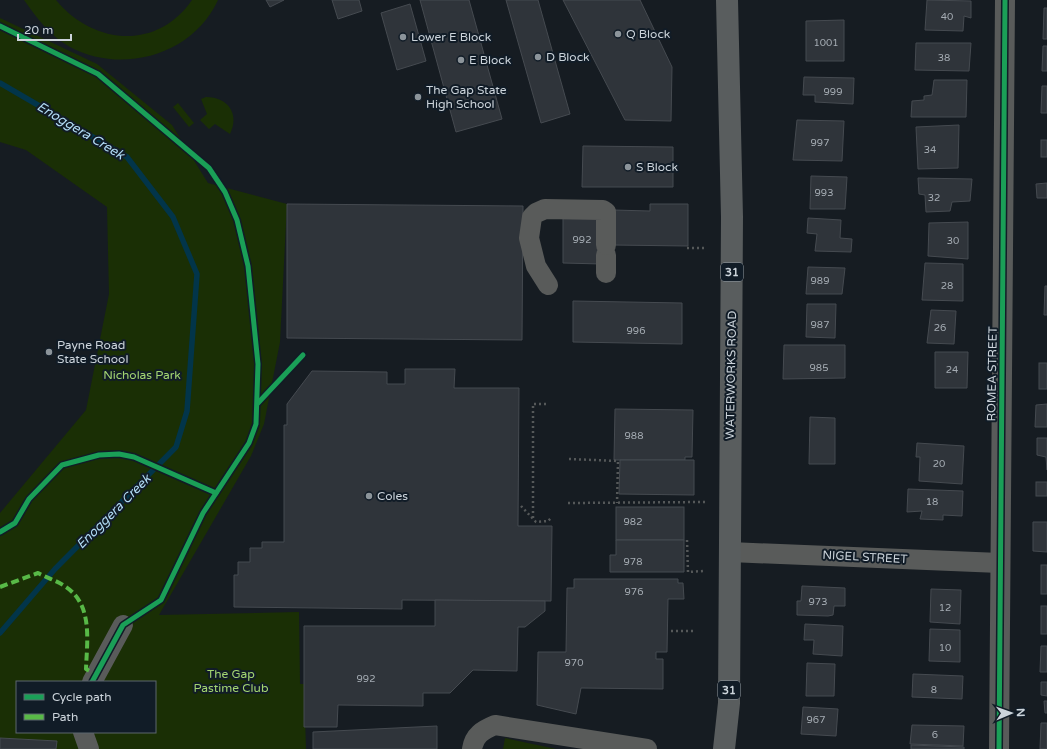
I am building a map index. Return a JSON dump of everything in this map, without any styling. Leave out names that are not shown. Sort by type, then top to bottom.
[{"type":"main road","name":"WATERWORKS ROAD","points":[[724,749],[729,703],[732,217],[727,0]]},
{"type":"street","name":"ROMEA STREET","points":[[999,749],[1005,0]]},
{"type":"street","points":[[548,285],[536,266],[529,238],[532,217],[536,213],[546,209],[603,210],[606,212],[606,258]]},
{"type":"street","name":"NIGEL STREET","points":[[730,552],[1000,562]]},
{"type":"street","points":[[93,681],[123,625]]},
{"type":"street","points":[[472,749],[473,742],[481,731],[495,725],[647,749]]},
{"type":"street","points":[[83,733],[89,749]]},
{"type":"path","points":[[687,248],[706,248]]},
{"type":"path","points":[[533,518],[533,404],[549,404]]},
{"type":"path","points":[[569,459],[618,461],[618,503]]},
{"type":"path","points":[[568,503],[705,502]]},
{"type":"path","points":[[521,506],[536,522],[548,521],[551,518]]},
{"type":"path","points":[[536,526],[540,522]]},
{"type":"path","points":[[687,540],[688,572],[703,571]]},
{"type":"path","points":[[672,631],[694,631]]},
{"type":"green space","points":[[24,0],[56,0],[71,15],[88,26],[106,33],[125,36],[143,34],[161,28],[178,16],[192,0],[218,0],[207,19],[192,34],[174,46],[154,55],[133,59],[112,59],[90,55],[63,43],[44,26]]},
{"type":"green space","points":[[0,18],[97,64],[172,125],[208,183],[287,204],[280,342],[264,424],[251,456],[159,615],[299,612],[300,684],[304,684],[306,749],[0,749],[0,513],[86,410],[109,294],[107,207],[26,150],[0,142]]},
{"type":"green space","points":[[206,97],[220,100],[226,103],[230,108],[234,120],[230,134],[215,124],[209,129],[200,120],[207,114],[201,99]]},
{"type":"green space","points":[[178,103],[194,123],[189,127],[173,107]]},
{"type":"green space","points":[[505,738],[556,749],[503,749]]},
{"type":"building","points":[[266,0],[284,0],[270,7]]},
{"type":"building","points":[[332,0],[359,0],[362,11],[338,19]]},
{"type":"building","name":"E Block","points":[[420,0],[469,0],[502,119],[456,132]]},
{"type":"building","name":"D Block","points":[[506,0],[538,0],[570,114],[541,123]]},
{"type":"building","name":"Q Block","points":[[563,0],[640,0],[672,67],[671,121],[625,120]]},
{"type":"building","points":[[927,0],[971,1],[971,18],[964,16],[963,31],[925,30]]},
{"type":"building","name":"Lower E Block","points":[[410,4],[426,61],[397,70],[381,13]]},
{"type":"building","points":[[1044,8],[1047,8],[1047,39],[1043,39]]},
{"type":"building","points":[[844,20],[844,61],[806,61],[806,21]]},
{"type":"building","points":[[916,43],[971,43],[969,71],[915,70]]},
{"type":"building","points":[[1043,46],[1047,46],[1047,71],[1042,71]]},
{"type":"building","points":[[804,77],[854,78],[853,104],[815,102],[815,95],[803,95]]},
{"type":"building","points":[[934,80],[967,80],[966,117],[911,117],[912,101],[924,100],[924,96],[932,95]]},
{"type":"building","points":[[1042,86],[1047,86],[1047,113],[1041,113]]},
{"type":"building","points":[[797,120],[844,121],[842,161],[793,160]]},
{"type":"building","points":[[959,125],[958,168],[918,169],[916,127]]},
{"type":"building","points":[[1041,140],[1047,140],[1047,157],[1041,157]]},
{"type":"building","name":"S Block","points":[[583,146],[673,147],[673,187],[582,187]]},
{"type":"building","points":[[811,176],[847,177],[845,209],[810,209]]},
{"type":"building","points":[[918,178],[972,179],[970,201],[952,202],[950,211],[926,212],[925,195],[919,194]]},
{"type":"building","points":[[1047,183],[1047,198],[1037,198],[1036,184]]},
{"type":"building","points":[[287,204],[523,206],[522,340],[287,338]]},
{"type":"building","points":[[650,204],[688,204],[688,246],[612,245],[613,210],[650,211]]},
{"type":"building","points":[[563,214],[602,214],[602,264],[563,263]]},
{"type":"building","points":[[808,218],[841,220],[840,238],[852,239],[851,252],[815,251],[817,234],[807,233]]},
{"type":"building","points":[[968,222],[968,259],[928,256],[929,223]]},
{"type":"building","points":[[925,263],[963,264],[963,301],[922,300]]},
{"type":"building","points":[[808,267],[845,268],[842,294],[806,294]]},
{"type":"building","points":[[1045,286],[1047,286],[1047,315],[1044,315]]},
{"type":"building","points":[[573,301],[682,303],[682,344],[573,342]]},
{"type":"building","points":[[807,304],[836,304],[835,338],[806,337]]},
{"type":"building","points":[[931,310],[956,311],[954,344],[927,343]]},
{"type":"building","points":[[784,345],[845,345],[845,378],[783,379]]},
{"type":"building","points":[[935,352],[968,352],[967,388],[935,388]]},
{"type":"building","points":[[1039,363],[1047,363],[1047,389],[1039,389]]},
{"type":"building","points":[[405,369],[455,369],[454,388],[519,388],[518,526],[552,526],[551,601],[402,600],[402,609],[234,607],[234,575],[238,575],[238,562],[250,562],[250,548],[262,548],[262,542],[284,542],[284,425],[287,425],[287,404],[312,371],[387,372],[387,384],[405,384]]},
{"type":"building","points":[[1047,404],[1047,427],[1035,427],[1036,405]]},
{"type":"building","points":[[615,409],[693,410],[692,457],[685,457],[685,460],[614,460]]},
{"type":"building","points":[[810,417],[835,418],[835,464],[809,464]]},
{"type":"building","points":[[1037,438],[1047,438],[1047,470],[1046,457],[1037,455]]},
{"type":"building","points":[[917,443],[964,446],[962,484],[919,481],[920,457],[916,457]]},
{"type":"building","points":[[620,460],[694,460],[694,495],[619,494]]},
{"type":"building","points":[[1036,482],[1047,482],[1047,496],[1036,496]]},
{"type":"building","points":[[908,489],[963,491],[962,516],[943,515],[943,520],[920,519],[922,511],[907,512]]},
{"type":"building","points":[[616,507],[684,507],[684,540],[616,540]]},
{"type":"building","points":[[1033,522],[1047,522],[1047,552],[1033,551]]},
{"type":"building","points":[[616,540],[684,540],[684,572],[610,572],[610,555],[616,555]]},
{"type":"building","points":[[1041,565],[1047,565],[1047,594],[1041,594]]},
{"type":"building","points":[[574,579],[678,579],[678,583],[683,583],[684,599],[668,599],[667,652],[656,652],[656,659],[663,659],[663,689],[581,688],[576,714],[537,705],[538,652],[566,652],[567,588],[574,588]]},
{"type":"building","points":[[802,586],[845,588],[845,606],[834,606],[833,615],[828,616],[797,615],[797,601],[801,601]]},
{"type":"building","points":[[931,589],[961,590],[960,624],[930,622]]},
{"type":"building","points":[[435,600],[545,601],[545,611],[525,627],[518,627],[517,671],[473,670],[450,693],[423,693],[423,706],[338,705],[337,727],[304,727],[304,626],[435,626]]},
{"type":"building","points":[[1041,606],[1047,606],[1047,634],[1041,634]]},
{"type":"building","points":[[805,624],[843,626],[842,656],[813,654],[814,640],[804,640]]},
{"type":"building","points":[[930,629],[960,630],[960,662],[929,661]]},
{"type":"building","points":[[1041,646],[1047,646],[1047,672],[1040,672]]},
{"type":"building","points":[[807,663],[835,664],[834,696],[806,696]]},
{"type":"building","points":[[913,674],[963,676],[962,699],[912,697]]},
{"type":"building","points":[[1041,682],[1047,682],[1047,696],[1041,695]]},
{"type":"building","points":[[1044,701],[1047,701],[1047,713],[1045,713]]},
{"type":"building","points":[[803,707],[838,709],[836,736],[801,734]]},
{"type":"building","points":[[1041,723],[1047,723],[1047,749],[1040,749]]},
{"type":"building","points":[[912,725],[964,726],[963,746],[910,744]]},
{"type":"building","points":[[437,726],[437,749],[313,749],[313,732]]},
{"type":"building","points":[[0,738],[57,741],[56,749],[0,749]]},
{"type":"building","points":[[911,745],[964,747],[964,749],[911,749]]},
{"type":"waterway","name":"Enoggera Creek","points":[[0,83],[127,157],[173,217],[197,274],[187,411],[176,447],[55,569],[0,633]]},
{"type":"marked path","points":[[0,587],[38,573],[63,585],[75,595],[81,603],[86,624],[86,669],[95,674]]},
{"type":"cycle path","points":[[999,749],[1005,0]]},
{"type":"cycle path","points":[[0,26],[98,74],[209,168],[225,192],[237,220],[248,266],[258,364],[256,424],[249,443],[203,513],[161,600],[123,625],[93,681]]},
{"type":"cycle path","points":[[258,403],[303,355]]},
{"type":"cycle path","points":[[0,532],[15,523],[29,499],[62,465],[99,455],[119,454],[134,457],[216,493]]},
{"type":"place","name":"Q Block","points":[[618,34]]},
{"type":"place","name":"Lower E Block","points":[[403,37]]},
{"type":"place","name":"D Block","points":[[538,57]]},
{"type":"place","name":"E Block","points":[[461,60]]},
{"type":"place","name":"The Gap State High School","points":[[418,97]]},
{"type":"place","name":"S Block","points":[[628,167]]},
{"type":"place","name":"Payne Road State School","points":[[49,352]]},
{"type":"place","name":"Coles","points":[[369,496]]},
{"type":"park label","name":"Nicholas Park","points":[[142,375]]},
{"type":"park label","name":"The Gap Pastime Club","points":[[231,681]]}]
